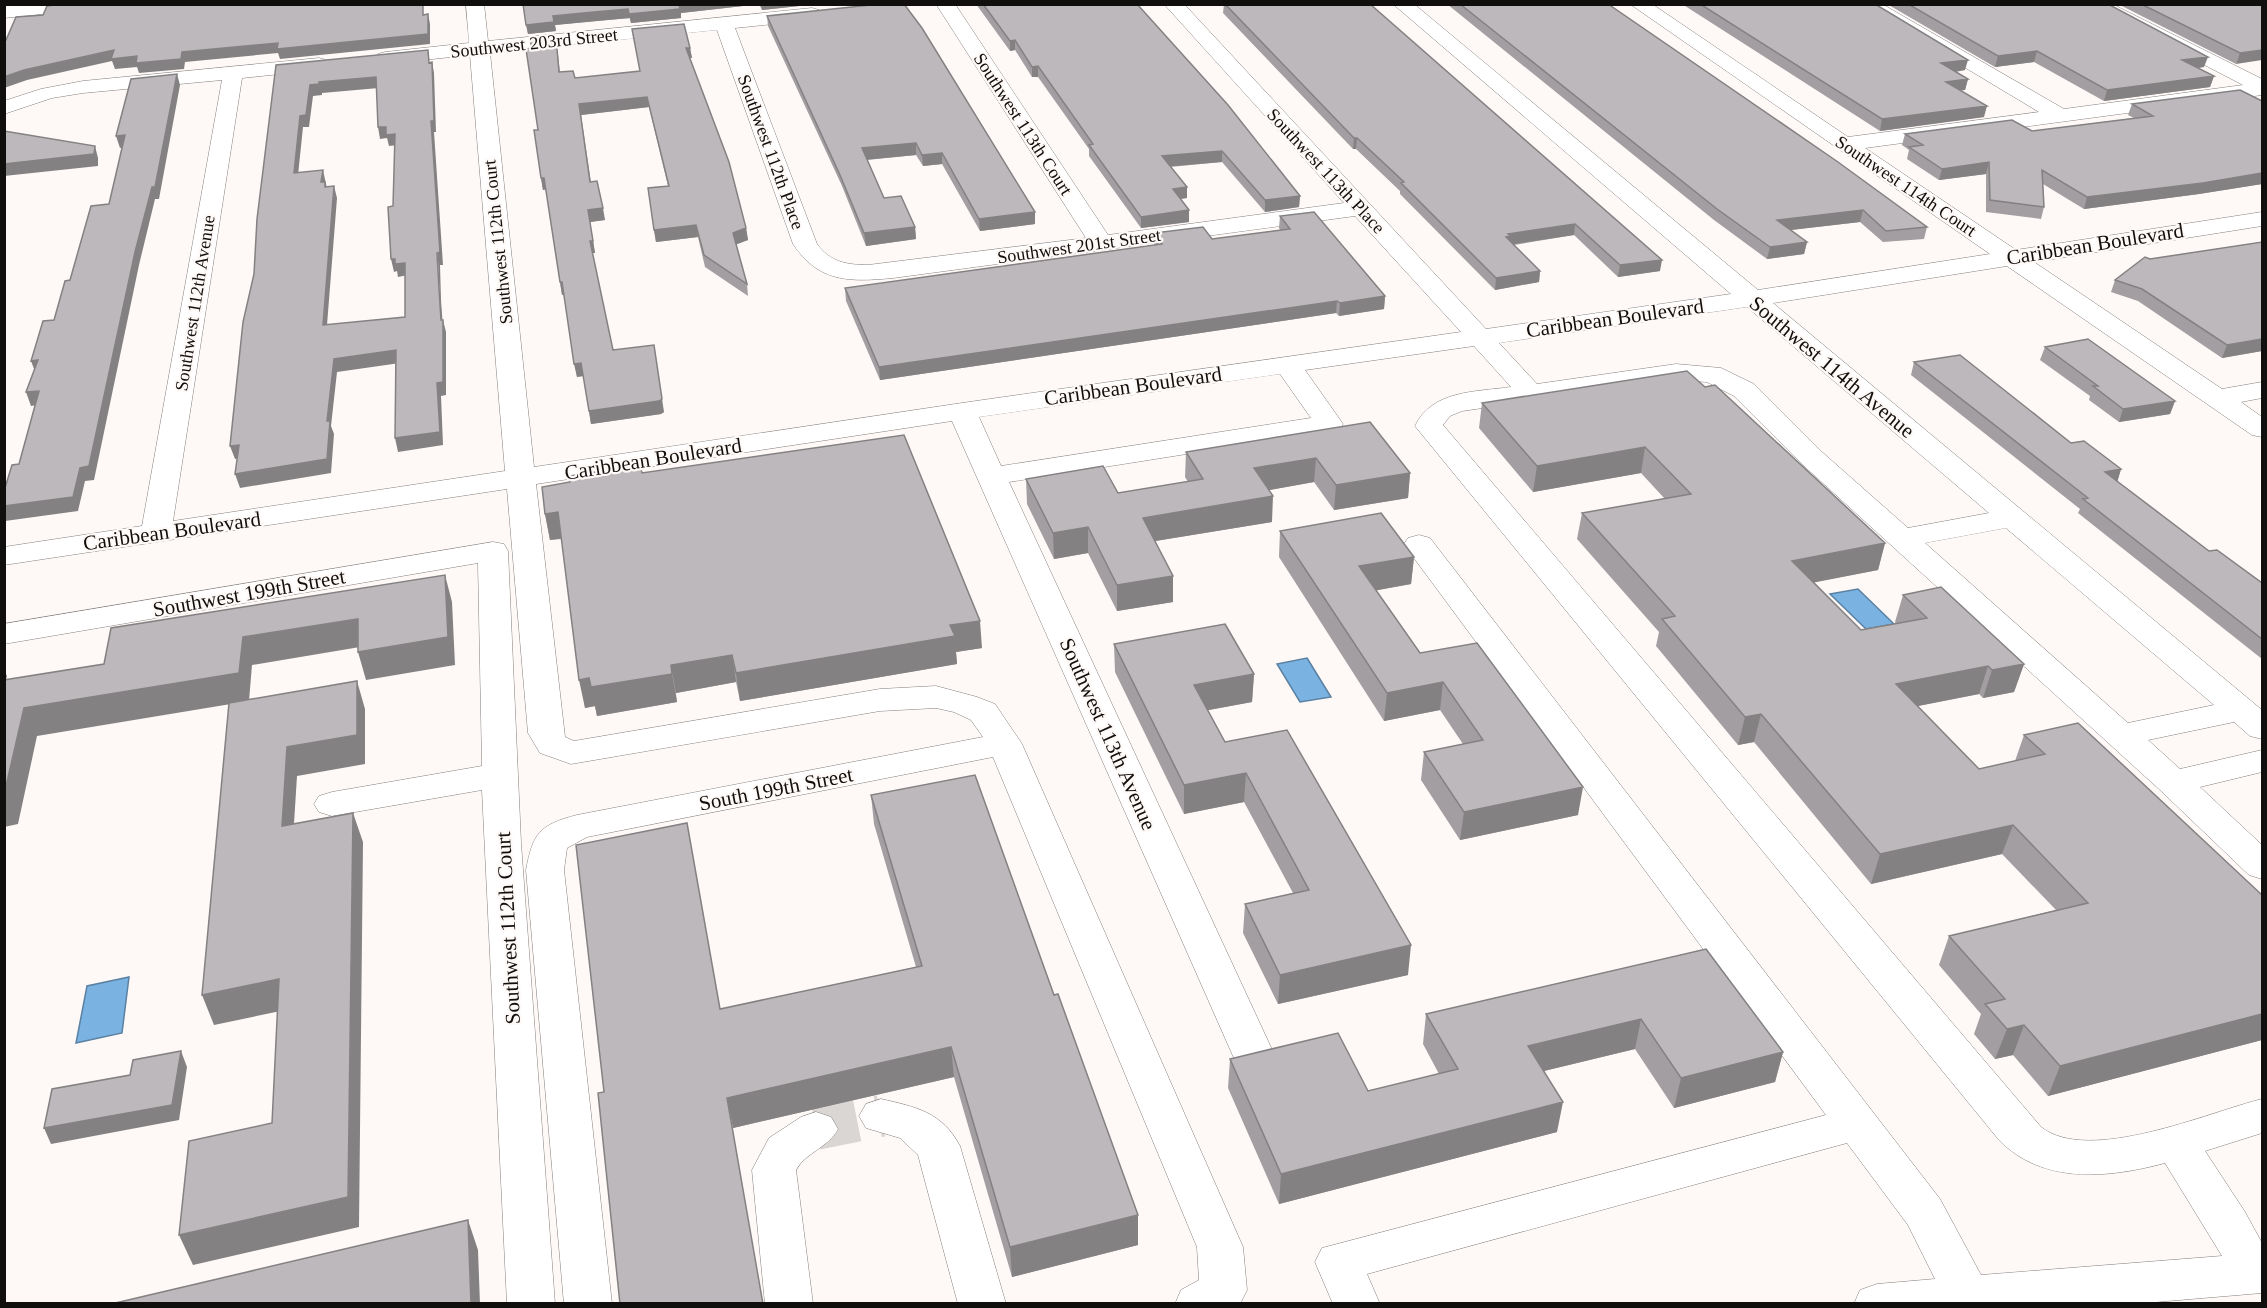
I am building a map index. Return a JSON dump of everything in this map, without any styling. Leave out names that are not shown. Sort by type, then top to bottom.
[{"type":"street","points":[[4,12],[82,4]]},
{"type":"street","name":"Southwest 112th Court","points":[[475,4],[545,733],[552,746],[571,753],[880,700],[936,697],[965,704],[983,712],[1005,744],[1220,1247],[1222,1290],[1198,1304]]},
{"type":"street","name":"Southwest 113th Court","points":[[945,4],[1101,243]]},
{"type":"street","name":"Southwest 113th Place","points":[[1173,4],[1530,392]]},
{"type":"street","name":"Southwest 114th Avenue","points":[[1402,4],[2252,719]]},
{"type":"street","name":"Southwest 114th Court","points":[[1639,4],[2262,429]]},
{"type":"street","points":[[1868,4],[2061,116]]},
{"type":"street","points":[[2096,4],[2262,88]]},
{"type":"street","name":"Southwest 203rd Street","points":[[364,60],[826,13]]},
{"type":"street","name":"Southwest 112th Place","points":[[724,23],[805,244],[815,260],[833,270]]},
{"type":"street","points":[[4,108],[48,93],[74,88],[340,62]]},
{"type":"street","name":"Southwest 112th Avenue","points":[[156,534],[233,73]]},
{"type":"street","points":[[1845,144],[2262,88]]},
{"type":"street","name":"Southwest 201st Street","points":[[833,270],[861,273],[893,271],[1360,208]]},
{"type":"street","name":"Caribbean Boulevard","points":[[4,556],[962,411],[1751,299],[2262,219]]},
{"type":"street","points":[[991,476],[1329,424],[1287,364]]},
{"type":"street","points":[[2262,866],[2173,782],[1812,458],[1744,390],[1727,379],[1713,374],[1676,372],[1445,406],[1434,416],[1429,426],[2014,1128],[2038,1148],[2067,1157],[2098,1159],[2175,1142],[2262,1116]]},
{"type":"street","points":[[2218,398],[2262,390]]},
{"type":"street","name":"Southwest 113th Avenue","points":[[962,411],[1254,1056]]},
{"type":"street","points":[[1901,538],[2012,518]]},
{"type":"street","points":[[1419,544],[1924,1212],[1968,1297]]},
{"type":"street","name":"Southwest 112th Court","points":[[493,551],[499,775],[531,1304]]},
{"type":"street","name":"Southwest 199th Street","points":[[4,634],[493,551]]},
{"type":"street","points":[[2121,735],[2252,719]]},
{"type":"street","name":"South 199th Street","points":[[588,1304],[545,870],[550,842],[577,827],[1005,744]]},
{"type":"street","points":[[2173,782],[2262,761]]},
{"type":"street","points":[[332,804],[499,775]]},
{"type":"street","points":[[881,1116],[914,1124],[938,1146],[982,1304]]},
{"type":"street","points":[[1357,1304],[1338,1262],[1856,1124]]},
{"type":"street","points":[[789,1304],[774,1170],[785,1150],[816,1129]]},
{"type":"street","points":[[1877,1304],[2259,1274],[2175,1142]]},
{"type":"water","points":[[1858,589],[1894,624],[1866,629],[1830,594]]},
{"type":"water","points":[[1307,658],[1331,697],[1300,702],[1277,664]]},
{"type":"water","points":[[129,977],[122,1033],[76,1043],[87,986]]},
{"type":"building","points":[[61,4],[423,4],[423,15],[428,14],[428,34],[277,49],[278,43],[182,52],[181,59],[136,63],[137,56],[111,59],[114,50],[24,70],[4,77],[4,40],[16,17],[43,15],[47,6]]},
{"type":"building","points":[[523,4],[679,4],[680,9],[629,14],[628,9],[553,16],[554,22],[526,25]]},
{"type":"building","points":[[880,4],[904,4],[922,28],[1035,212],[979,219],[942,153],[922,155],[916,143],[862,148],[884,198],[901,196],[915,227],[864,233],[767,16]]},
{"type":"building","points":[[983,4],[1137,4],[1228,105],[1300,196],[1265,200],[1222,151],[1162,156],[1187,187],[1173,189],[1189,210],[1141,217],[1089,145],[1093,144],[1038,66],[1032,67],[1015,40],[1010,41]]},
{"type":"building","points":[[1225,4],[1370,4],[1662,260],[1620,265],[1575,224],[1508,234],[1510,236],[1506,237],[1540,271],[1496,278],[1401,183],[1404,182],[1357,138],[1354,138]]},
{"type":"building","points":[[1460,4],[1608,4],[1838,162],[1927,227],[1886,231],[1863,210],[1777,220],[1807,242],[1770,247],[1717,209]]},
{"type":"building","points":[[1700,4],[1875,4],[1968,60],[1941,63],[1968,79],[1946,82],[1987,106],[1882,119]]},
{"type":"building","points":[[1908,4],[2108,4],[2208,57],[2182,60],[2214,76],[2107,90],[2037,51],[1998,56]]},
{"type":"building","points":[[2141,4],[2262,4],[2262,50],[2240,53]]},
{"type":"building","points":[[684,24],[690,48],[686,48],[729,162],[746,228],[733,233],[747,284],[704,255],[696,225],[654,230],[648,188],[669,186],[647,97],[579,104],[590,182],[597,181],[603,208],[588,210],[593,241],[590,241],[613,350],[654,345],[662,399],[589,411],[581,363],[574,364],[544,178],[541,178],[534,130],[538,130],[526,49],[532,48],[530,40],[556,37],[559,72],[573,71],[575,78],[640,71],[632,29]]},
{"type":"building","points":[[428,50],[429,63],[432,62],[434,121],[431,121],[440,252],[437,253],[439,288],[441,320],[443,320],[443,382],[437,383],[440,432],[395,438],[396,350],[334,359],[327,421],[330,421],[327,459],[235,474],[239,445],[230,446],[243,322],[254,274],[257,219],[276,65]],"holes":[[[376,77],[378,127],[386,127],[386,135],[395,134],[393,206],[388,207],[391,259],[395,259],[395,264],[405,263],[405,317],[323,325],[334,186],[325,187],[325,182],[321,182],[323,170],[294,173],[300,116],[306,115],[310,85],[319,84],[319,82]]]},
{"type":"building","points":[[177,74],[155,187],[152,187],[135,252],[89,466],[80,468],[73,497],[4,506],[4,491],[12,465],[19,464],[39,391],[26,392],[38,360],[31,361],[43,321],[54,320],[65,281],[70,280],[91,206],[109,204],[125,135],[116,136],[131,79]]},
{"type":"building","points":[[2240,90],[2262,101],[2262,173],[2203,183],[2087,197],[2042,170],[2044,207],[1990,200],[1989,162],[1942,169],[1909,147],[1923,145],[1905,134],[2012,120],[2032,131],[2153,116],[2132,104]]},
{"type":"building","points":[[4,131],[95,146],[94,154],[4,164]]},
{"type":"building","points":[[1314,212],[1385,296],[879,367],[845,288],[1162,244],[1154,233],[1203,227],[1212,239],[1290,229],[1280,216]]},
{"type":"building","points":[[2262,242],[2262,339],[2227,345],[2142,289],[2115,280],[2145,257],[2150,259]]},
{"type":"building","points":[[2088,339],[2175,401],[2123,409],[2093,386],[2098,386],[2045,347]]},
{"type":"building","points":[[1960,355],[2071,443],[2084,441],[2121,469],[2105,472],[2209,551],[2217,550],[2262,583],[2262,639],[2083,499],[2088,498],[1914,362]]},
{"type":"building","points":[[1687,371],[1705,387],[1715,385],[1885,543],[1792,561],[1861,630],[1927,618],[1903,595],[1941,587],[2024,664],[1992,670],[1988,666],[1896,684],[1979,769],[2045,754],[2024,735],[2078,723],[2262,895],[2262,1014],[2060,1066],[2024,1025],[2007,1029],[1985,1004],[2005,999],[1949,936],[2088,903],[2013,825],[1880,854],[1761,714],[1745,717],[1662,619],[1675,616],[1582,513],[1691,494],[1645,447],[1537,466],[1482,403]]},
{"type":"building","points":[[1370,422],[1410,473],[1336,485],[1316,458],[1254,468],[1273,496],[1143,518],[1173,576],[1117,585],[1088,527],[1053,533],[1026,479],[1103,466],[1118,493],[1203,479],[1186,452]]},
{"type":"building","points":[[904,435],[980,621],[950,625],[955,636],[736,673],[732,655],[671,665],[672,674],[591,687],[589,678],[579,680],[558,512],[545,514],[542,487],[570,482],[569,476],[640,465],[642,473]]},
{"type":"building","points":[[1381,513],[1414,557],[1359,566],[1420,653],[1477,643],[1583,787],[1464,812],[1424,752],[1483,740],[1443,682],[1387,693],[1280,531]]},
{"type":"building","points":[[445,575],[448,637],[358,652],[358,619],[243,637],[239,673],[24,708],[4,795],[4,680],[104,664],[111,628]]},
{"type":"building","points":[[1225,624],[1254,674],[1194,685],[1225,742],[1287,730],[1411,945],[1280,975],[1245,904],[1309,890],[1246,773],[1184,785],[1114,644]]},
{"type":"building","points":[[357,681],[357,735],[287,747],[282,826],[353,813],[348,1197],[179,1235],[189,1141],[272,1123],[279,979],[202,995],[229,703]]},
{"type":"building","points":[[975,775],[1054,995],[1058,994],[1138,1215],[1010,1247],[951,1047],[727,1098],[763,1304],[620,1304],[598,1093],[604,1092],[576,845],[687,823],[720,1009],[922,966],[871,795]]},
{"type":"building","points":[[1706,949],[1783,1052],[1681,1078],[1641,1019],[1528,1046],[1563,1102],[1281,1174],[1230,1059],[1338,1033],[1368,1091],[1458,1069],[1426,1014]]},
{"type":"building","points":[[181,1051],[172,1105],[44,1128],[52,1089],[130,1075],[133,1060]]},
{"type":"building","points":[[468,1220],[471,1304],[111,1304]]},
{"type":"tunnel","points":[[816,1129],[881,1116]]}]
